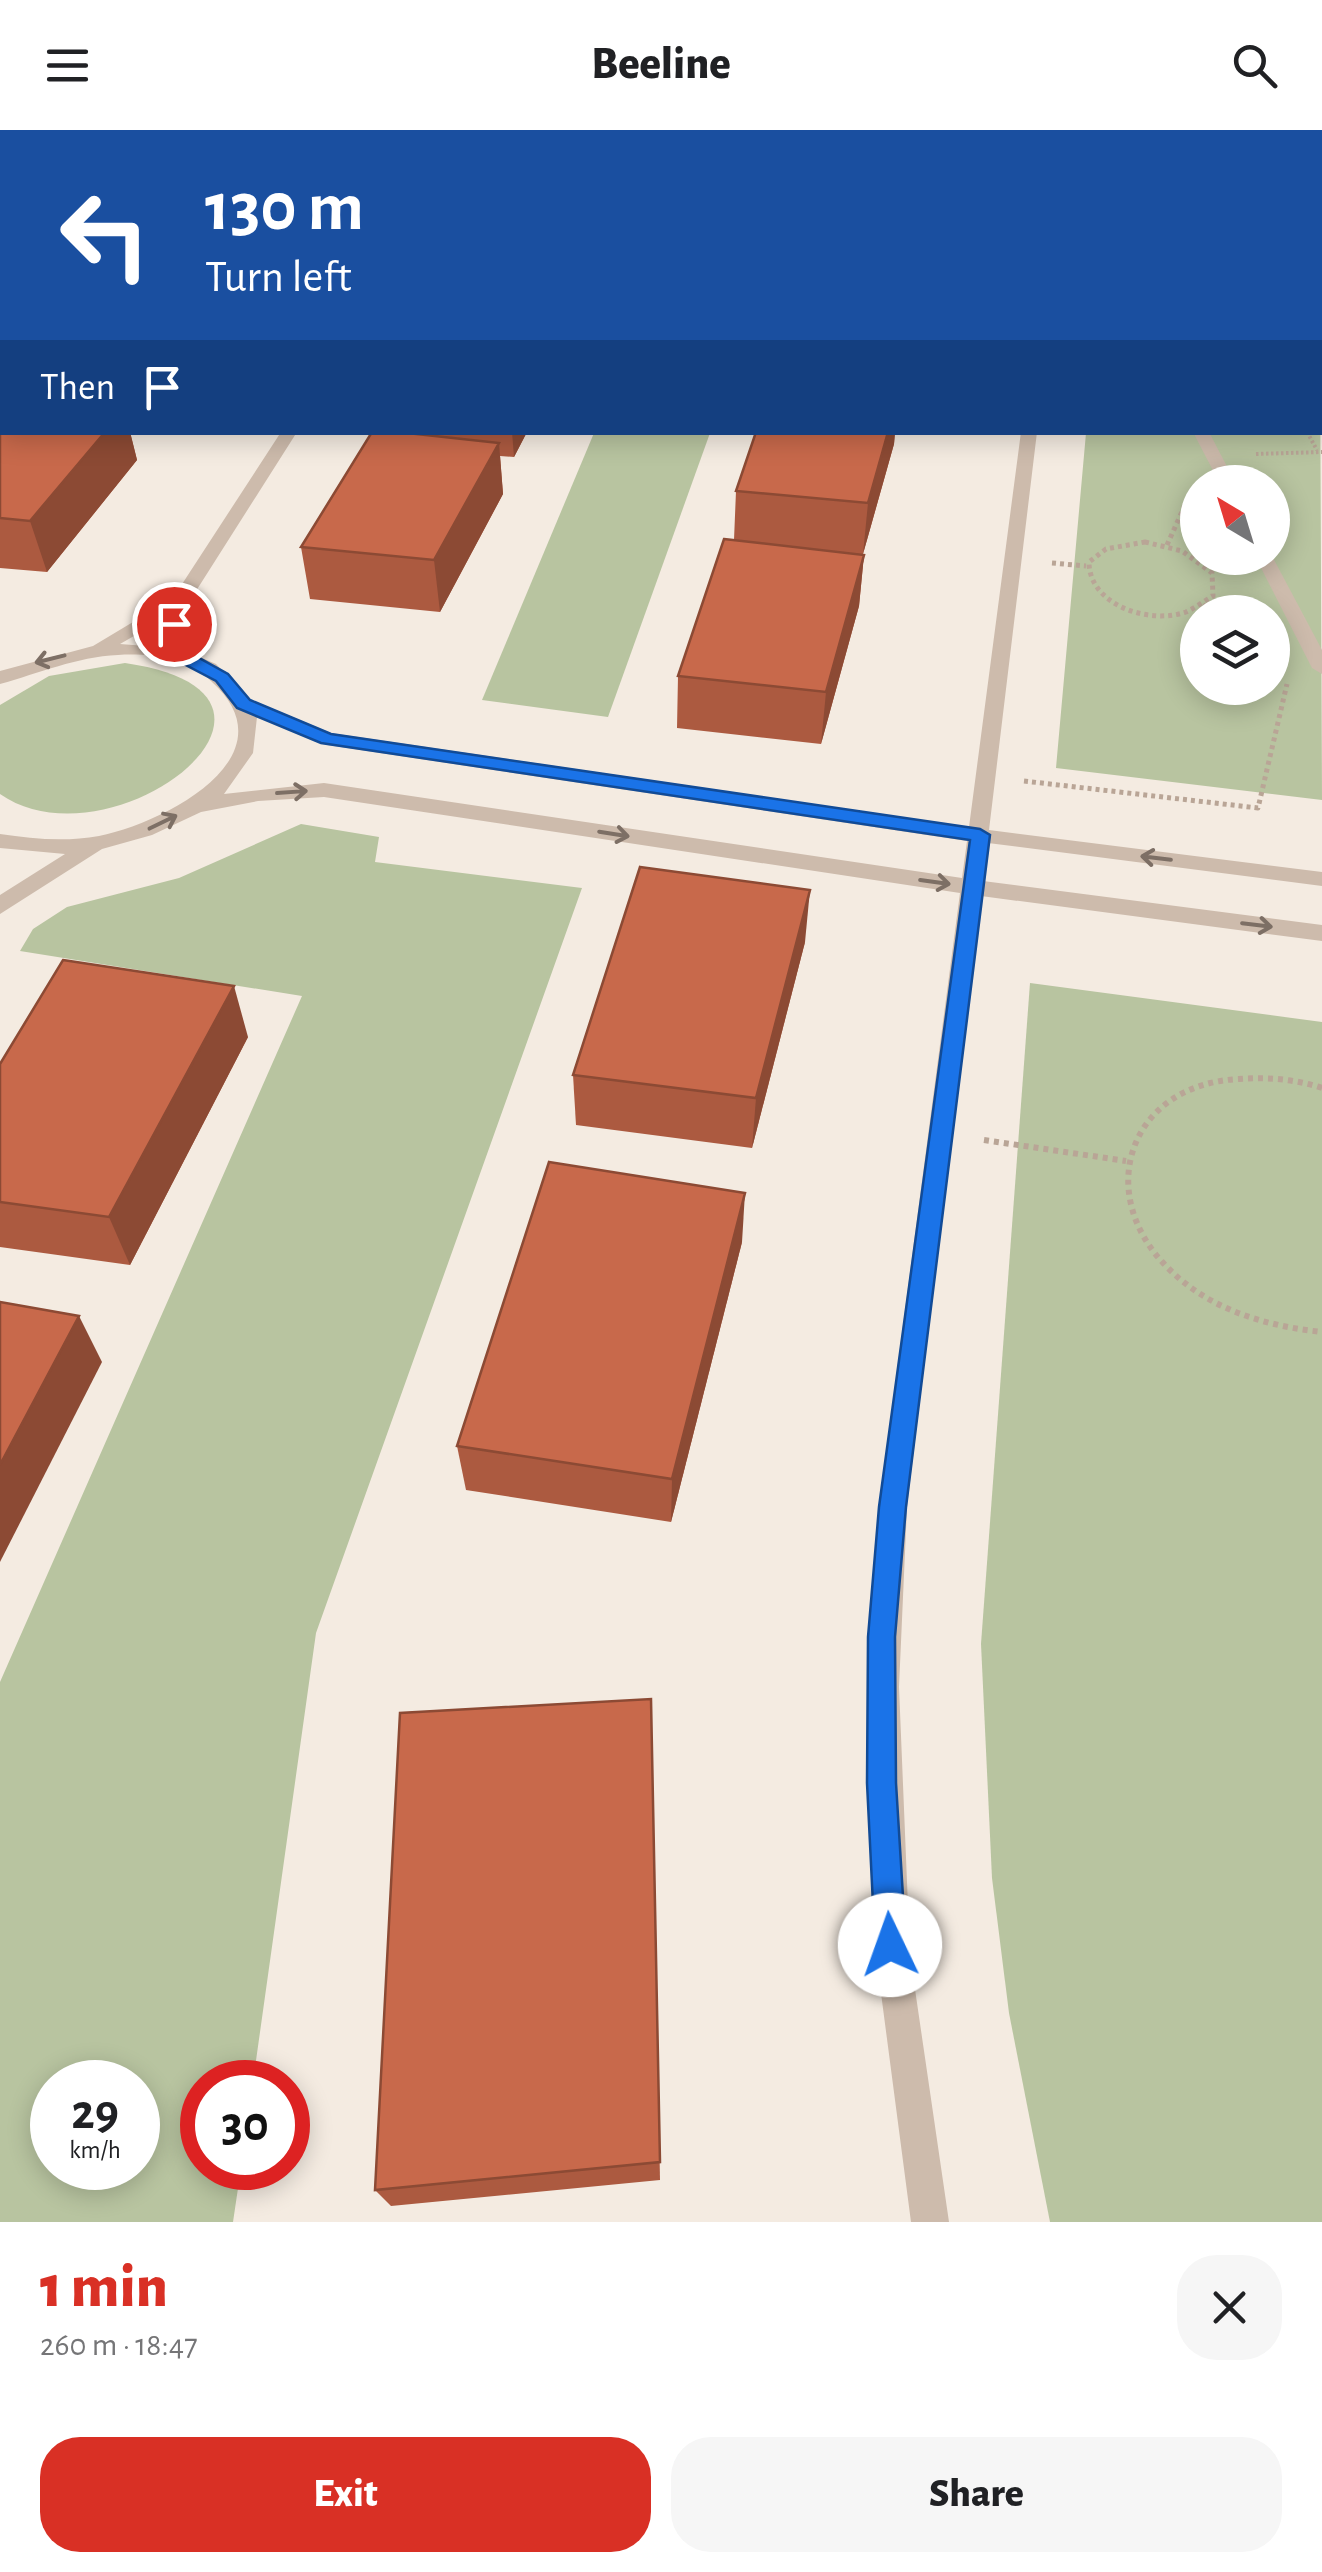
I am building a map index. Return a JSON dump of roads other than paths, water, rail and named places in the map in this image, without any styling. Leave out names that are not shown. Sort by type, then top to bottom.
[{"type":"street","points":[[188,659],[176,641],[174,624],[180,602],[287,435]]},
{"type":"street","points":[[930,2222],[912,2128],[890,1945],[881,1783],[882,1637],[892,1507],[1029,435]]},
{"type":"street","points":[[1203,435],[1218,465]]},
{"type":"street","points":[[1274,575],[1322,668]]},
{"type":"street","points":[[0,678],[40,661],[91,650],[128,635],[180,602]]},
{"type":"street","points":[[0,841],[44,847],[98,844],[150,829],[196,806],[224,782],[242,755],[248,728],[243,704],[222,678],[188,659],[143,649],[91,650]]},
{"type":"street","points":[[243,704],[327,739],[980,835],[1322,880]]},
{"type":"street","points":[[196,806],[258,794],[324,790],[973,887],[1322,933]]},
{"type":"street","points":[[0,906],[25,886],[98,844]]}]
